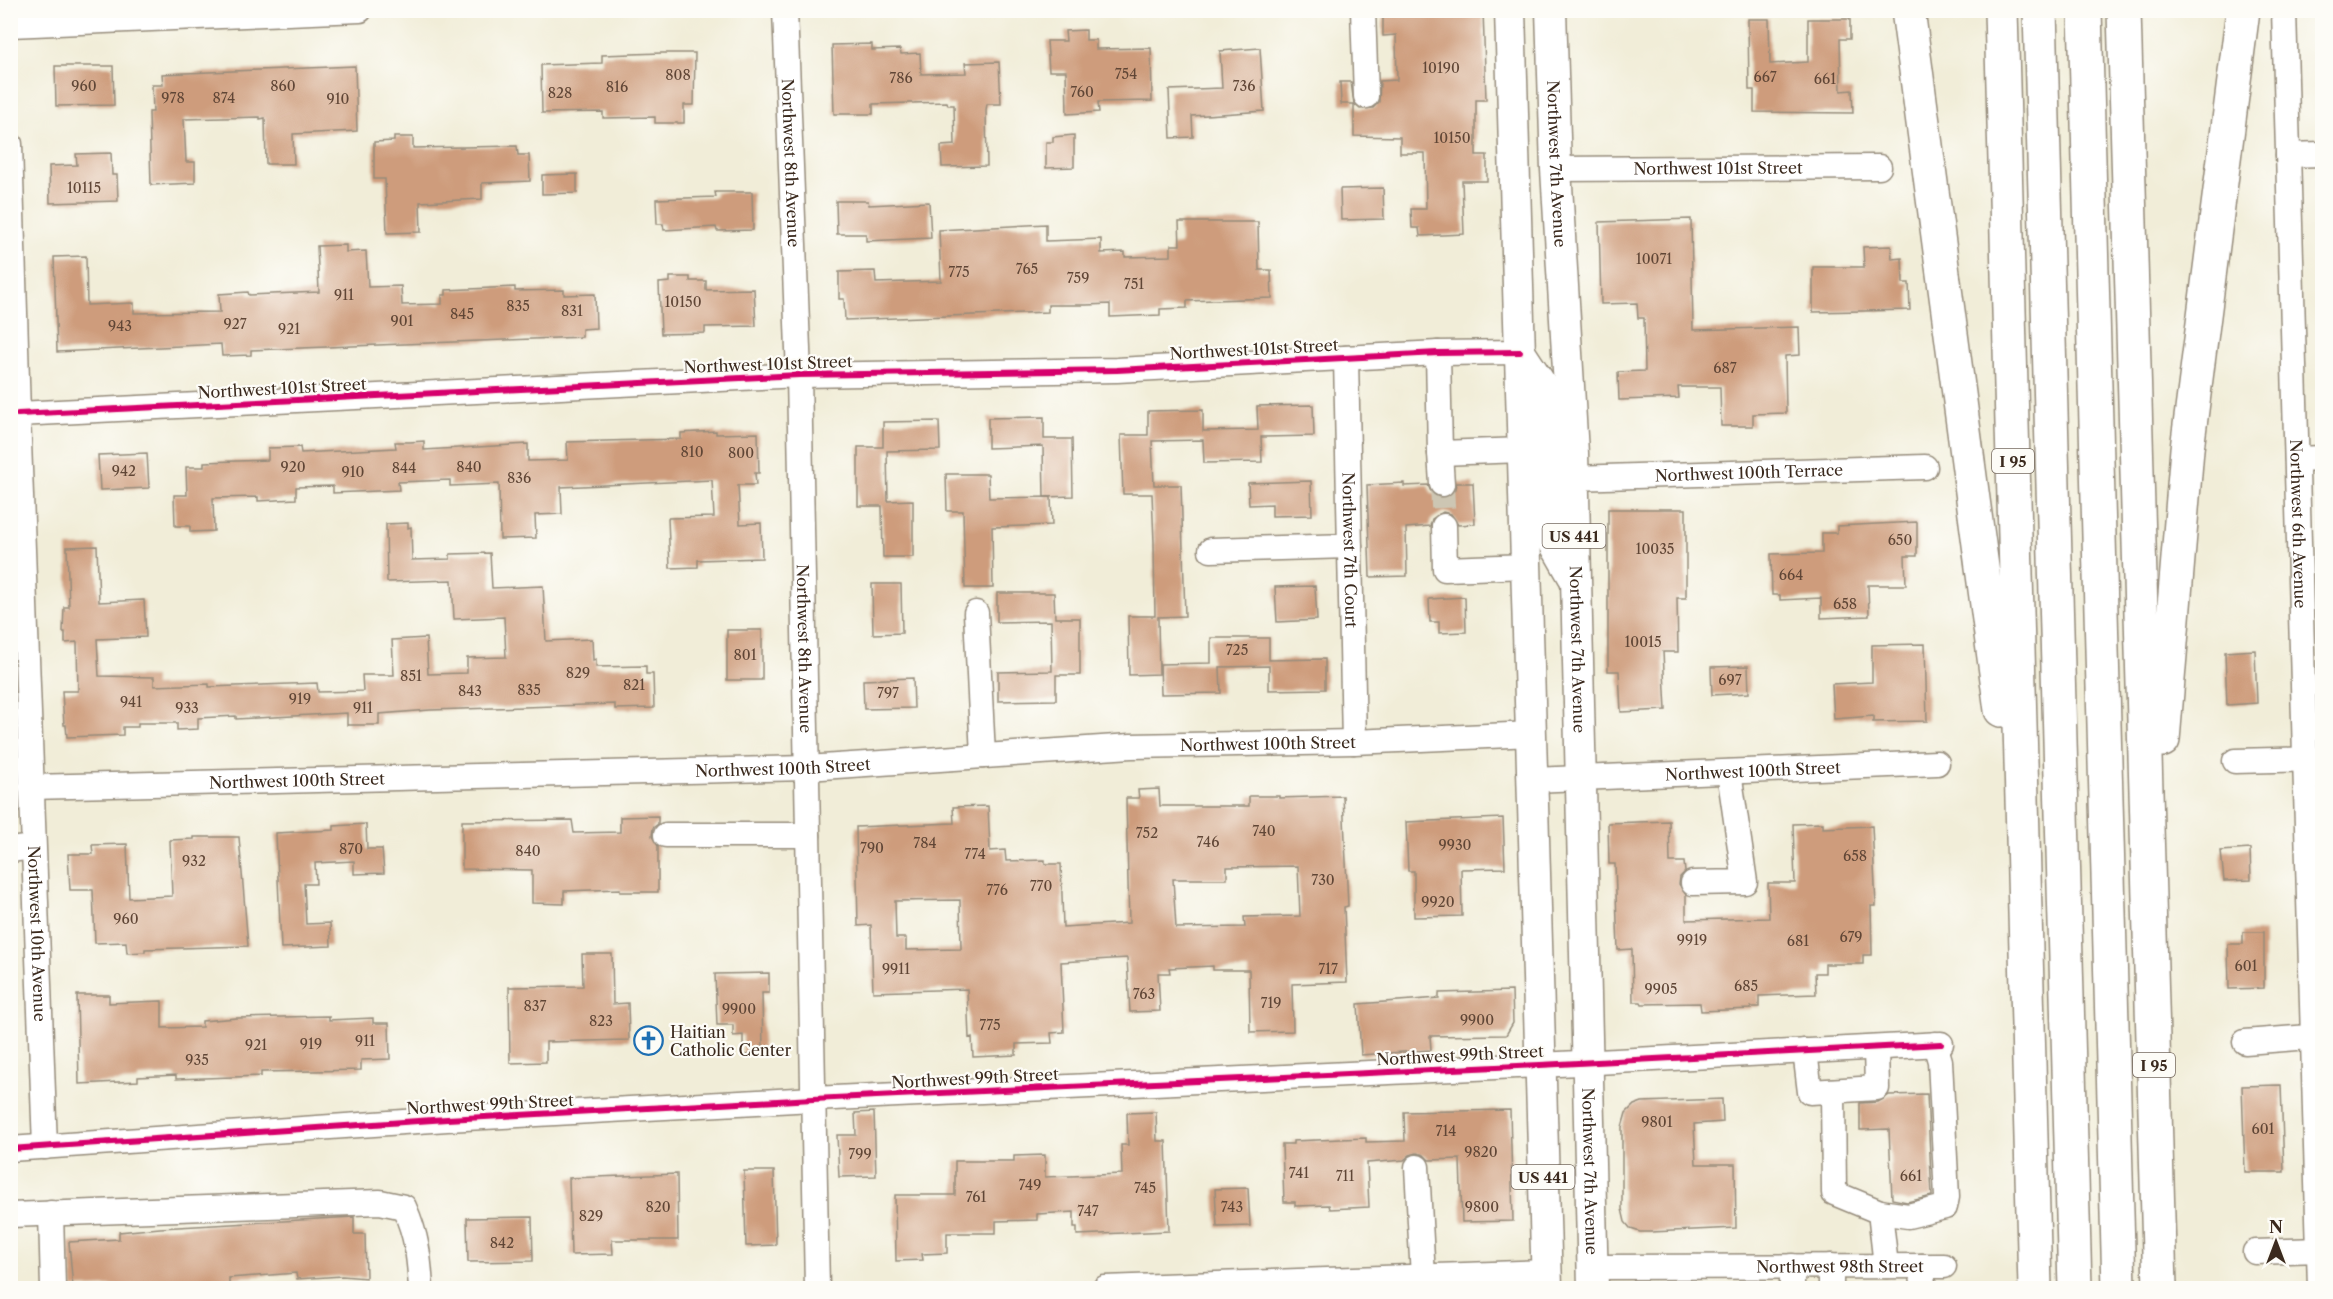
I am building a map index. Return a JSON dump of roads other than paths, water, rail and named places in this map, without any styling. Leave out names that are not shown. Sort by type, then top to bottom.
[{"type":"highway","points":[[1908,10],[1988,606],[2025,911]]},
{"type":"highway","name":"I 95","points":[[2001,10],[2035,1288]]},
{"type":"highway","points":[[2040,10],[2075,1288]]},
{"type":"highway","points":[[2085,10],[2119,1288]]},
{"type":"highway","name":"I 95","points":[[2124,10],[2160,1288]]},
{"type":"highway","points":[[2149,906],[2187,449],[2243,10]]},
{"type":"highway","points":[[2028,1288],[2033,1222]]},
{"type":"highway","points":[[2158,1224],[2168,1288]]},
{"type":"main road","name":"US 441","points":[[1510,10],[1547,1280]]},
{"type":"main road","points":[[1528,10],[1531,135],[1556,169]]},
{"type":"main road","name":"Northwest 7th Avenue","points":[[1551,10],[1556,169],[1574,478],[1574,579],[1582,778],[1586,1063],[1593,1278]]},
{"type":"main road","points":[[1520,352],[1545,390],[1549,534],[1574,579]]},
{"type":"street","points":[[10,25],[360,10]]},
{"type":"street","name":"Northwest 8th Avenue","points":[[785,10],[799,375],[817,1288]]},
{"type":"street","points":[[1363,10],[1366,96]]},
{"type":"street","name":"Northwest 6th Avenue","points":[[2284,10],[2297,459],[2313,759],[2320,1288]]},
{"type":"street","name":"Northwest 10th Avenue","points":[[10,144],[18,414],[17,557],[31,787],[22,849],[45,1147]]},
{"type":"street","points":[[2288,155],[2322,154]]},
{"type":"street","name":"Northwest 101st Street","points":[[1556,169],[1879,167]]},
{"type":"street","name":"Northwest 101st Street","points":[[18,414],[799,375],[1117,370],[1438,353],[1520,352]]},
{"type":"street","points":[[1438,353],[1442,484]]},
{"type":"street","name":"Northwest 7th Court","points":[[1346,358],[1354,742]]},
{"type":"street","points":[[1440,453],[1523,450]]},
{"type":"street","points":[[2297,459],[2322,458]]},
{"type":"street","name":"Northwest 100th Terrace","points":[[1574,478],[1925,467]]},
{"type":"street","points":[[1443,526],[1445,569],[1527,566]]},
{"type":"street","points":[[1211,550],[1350,546]]},
{"type":"street","points":[[976,614],[983,756]]},
{"type":"street","name":"Northwest 100th Street","points":[[31,787],[807,768],[1131,746],[1354,742],[1532,734]]},
{"type":"street","points":[[2235,761],[2313,759]]},
{"type":"street","name":"Northwest 100th Street","points":[[1533,780],[1936,763]]},
{"type":"street","points":[[1693,884],[1745,882],[1729,772]]},
{"type":"street","points":[[666,835],[808,835]]},
{"type":"street","points":[[2246,1042],[2318,1036]]},
{"type":"street","name":"Northwest 99th Street","points":[[10,1149],[447,1119],[813,1099],[1938,1044],[1947,1197],[1945,1207],[1908,1216],[1880,1212]]},
{"type":"street","points":[[1805,1051],[1810,1092],[1877,1088],[1876,1048]]},
{"type":"street","points":[[1833,1091],[1834,1193],[1880,1212],[1886,1266]]},
{"type":"street","points":[[1417,1167],[1423,1277]]},
{"type":"street","points":[[10,1215],[380,1202],[404,1207],[419,1252],[420,1288]]},
{"type":"street","points":[[51,1213],[53,1288]]},
{"type":"street","points":[[2255,1252],[2321,1250]]},
{"type":"street","name":"Northwest 98th Street","points":[[1593,1278],[1831,1277],[1886,1266],[1930,1273]]},
{"type":"street","points":[[1105,1288],[1423,1277],[1547,1280]]},
{"type":"tunnel","points":[[1442,484],[1444,526]]},
{"type":"place","name":"Haitian Catholic Center","points":[[649,1041]]}]
